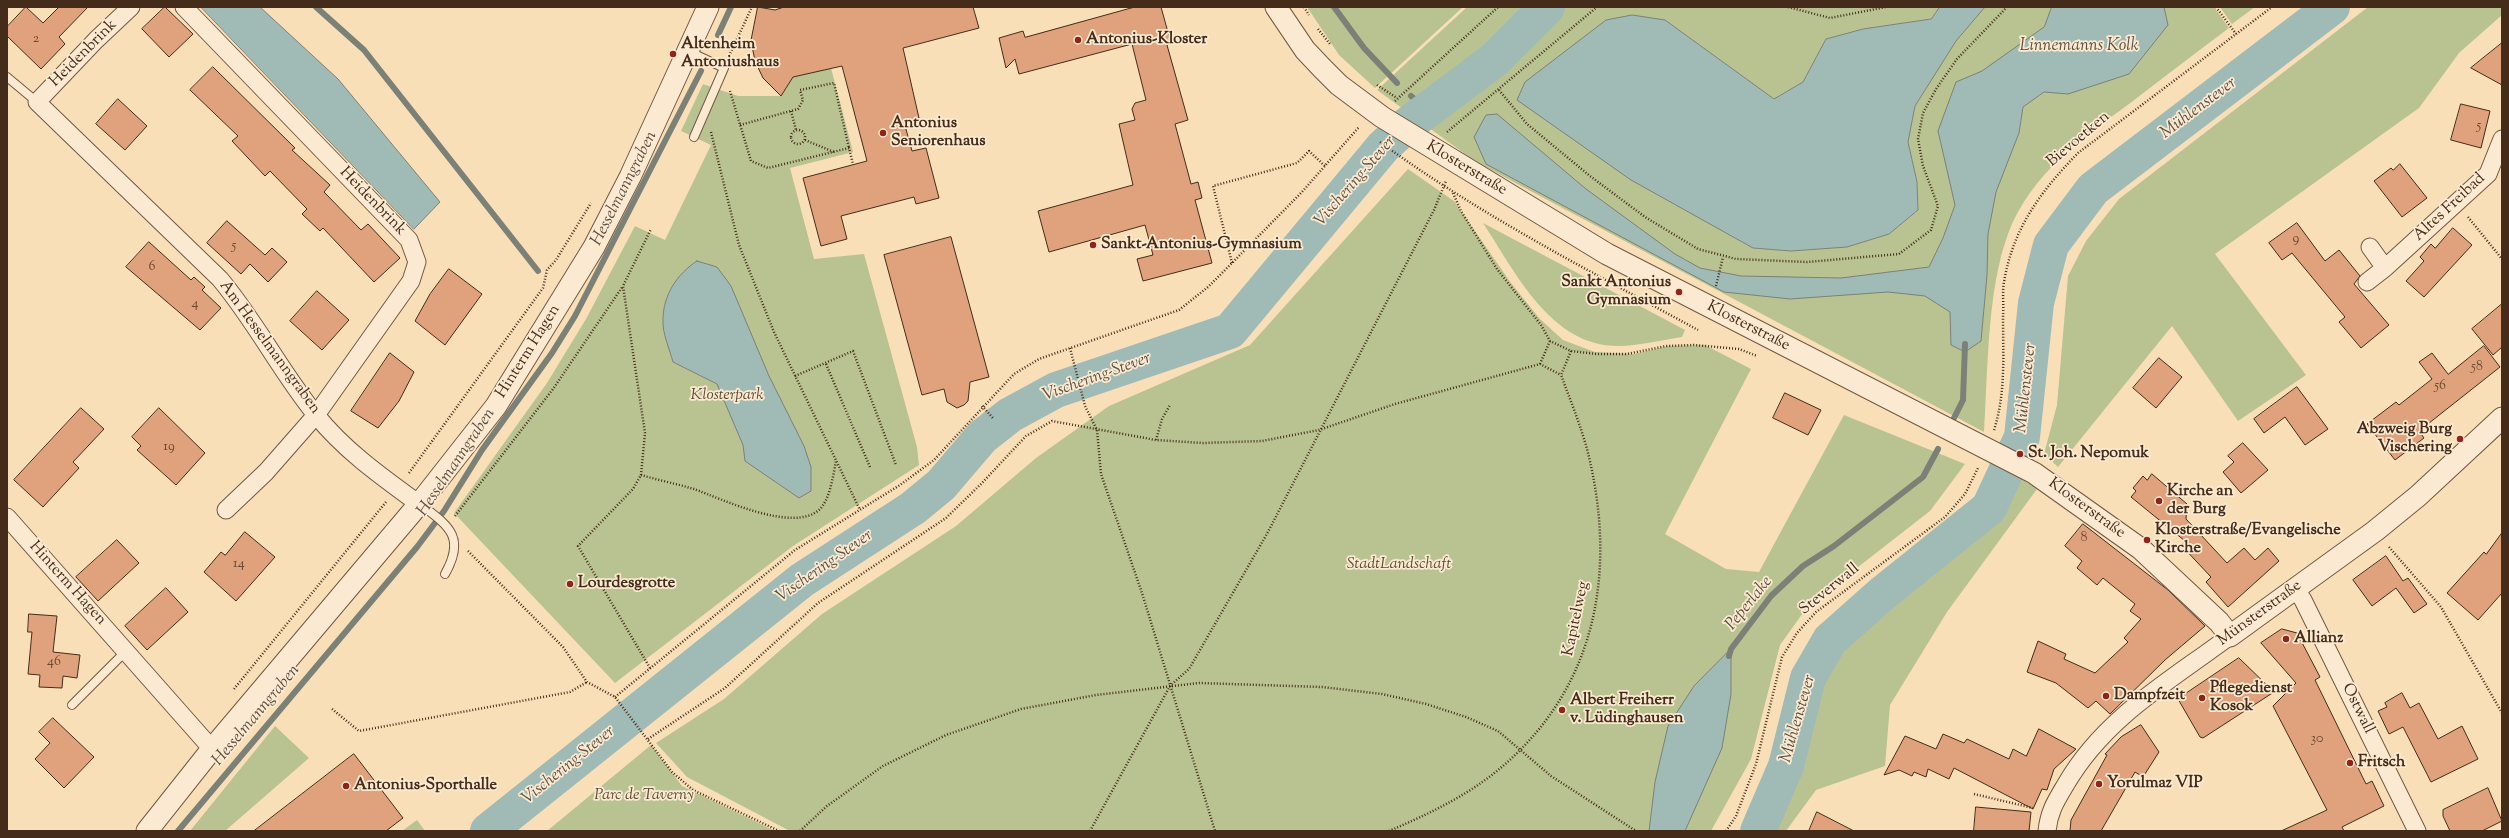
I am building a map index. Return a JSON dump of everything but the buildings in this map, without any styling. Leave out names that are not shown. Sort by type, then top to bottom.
[{"type":"street","name":"Heidenbrink","points":[[37,102],[96,40],[131,7]]},
{"type":"street","name":"Heidenbrink","points":[[184,7],[409,240],[417,262],[411,281],[316,415],[266,472],[226,510]]},
{"type":"street","name":"Hinterm Hagen","points":[[147,831],[212,749],[425,508],[496,406],[594,247],[630,177],[708,7]]},
{"type":"street","name":"Klosterstraße","points":[[1276,7],[1305,50],[1322,68],[1339,85],[1382,117],[1607,254],[2034,473],[2141,549],[2219,622],[2230,636]]},
{"type":"street","name":"Am Hesselmanngraben","points":[[37,102],[220,279],[243,306],[316,415],[353,455],[425,508]]},
{"type":"street","name":"Altes Freibad","points":[[2367,282],[2385,268],[2488,174],[2502,138]]},
{"type":"street","points":[[2370,247],[2385,268]]},
{"type":"street","name":"Münsterstraße","points":[[2046,831],[2049,812],[2073,772],[2093,744],[2133,705],[2375,531],[2418,496],[2502,418]]},
{"type":"street","name":"Hinterm Hagen","points":[[7,517],[212,749]]},
{"type":"street","name":"Ostwall","points":[[2295,588],[2303,600],[2418,831]]},
{"type":"lane","points":[[688,51],[724,68],[694,137]]},
{"type":"lane","points":[[7,77],[37,102]]},
{"type":"lane","points":[[425,508],[446,524],[455,540],[452,560],[445,574]]},
{"type":"lane","points":[[72,706],[126,651]]},
{"type":"path","points":[[1304,7],[1310,18]]},
{"type":"path","points":[[1372,82],[1397,98],[1498,7]]},
{"type":"path","points":[[1448,131],[1597,7]]},
{"type":"path","points":[[1788,7],[1830,18],[1886,7]]},
{"type":"path","points":[[1499,90],[1527,124],[1602,185],[1645,217],[1698,249],[1723,257],[1807,262],[1862,259],[1899,254],[1931,230],[1938,206],[1923,166],[1918,139],[1923,113],[1936,89],[1957,59],[2007,7]]},
{"type":"path","points":[[2216,7],[2236,34]]},
{"type":"path","name":"Bievoetken","points":[[1993,452],[1995,428],[2002,389],[2004,283],[2016,239],[2031,210],[2050,181],[2078,153],[2272,7]]},
{"type":"path","points":[[1312,23],[1331,45]]},
{"type":"path","points":[[740,124],[798,109],[803,100],[800,90],[834,83],[854,164]]},
{"type":"path","points":[[706,108],[740,245],[774,332],[860,510]]},
{"type":"path","points":[[734,108],[751,161],[768,168],[849,148]]},
{"type":"path","points":[[791,111],[796,130]]},
{"type":"path","points":[[615,697],[681,645],[795,550],[860,510],[934,460],[982,406],[1014,374],[1039,359],[1179,310],[1208,287],[1232,263],[1325,166],[1359,127]]},
{"type":"path","points":[[796,130],[791,136],[792,140],[798,145],[805,140]]},
{"type":"path","points":[[796,130],[804,133],[805,140]]},
{"type":"path","points":[[1376,139],[1453,193],[1592,273],[1698,330]]},
{"type":"path","points":[[805,140],[835,152]]},
{"type":"path","points":[[1232,263],[1213,186],[1297,164],[1309,151],[1325,166]]},
{"type":"path","points":[[1090,831],[1170,686],[1189,669],[1268,532],[1319,430],[1434,210],[1454,162]]},
{"type":"path","points":[[1453,193],[1461,211],[1497,269],[1541,325],[1550,341],[1571,351],[1627,354],[1666,346],[1694,345],[1739,350],[1764,359]]},
{"type":"path","points":[[231,692],[398,488],[543,288],[547,270],[556,260],[593,200]]},
{"type":"path","points":[[2456,202],[2502,259]]},
{"type":"path","points":[[446,524],[553,389],[623,286],[651,229]]},
{"type":"path","points":[[1716,287],[1723,257]]},
{"type":"path","points":[[623,286],[645,432],[641,475],[633,489],[578,546],[650,668]]},
{"type":"path","points":[[1540,364],[1550,341]]},
{"type":"path","points":[[1070,348],[1085,406],[1097,430],[1101,474],[1114,506],[1215,831]]},
{"type":"path","points":[[648,739],[725,688],[818,603],[946,518],[982,483],[1026,436],[1052,421],[1156,440],[1203,443],[1262,441],[1319,430],[1395,404],[1540,364],[1561,375],[1571,351]]},
{"type":"path","points":[[795,376],[853,352],[896,465]]},
{"type":"path","points":[[826,364],[870,467]]},
{"type":"path","name":"Kapitelweg","points":[[1389,831],[1421,817],[1462,794],[1503,766],[1521,749],[1561,701],[1579,667],[1590,631],[1597,593],[1600,531],[1596,494],[1587,450],[1561,375]]},
{"type":"path","points":[[1156,440],[1162,420],[1170,405]]},
{"type":"path","points":[[982,406],[993,418]]},
{"type":"path","name":"Steverwall","points":[[1726,831],[1736,816],[1756,764],[1782,657],[1797,633],[1816,612],[1945,517],[1965,494],[1993,452]]},
{"type":"path","points":[[641,475],[694,490],[739,508],[799,519],[819,510],[830,490],[836,462]]},
{"type":"path","points":[[2375,531],[2441,607],[2502,714]]},
{"type":"path","points":[[455,540],[563,647],[588,682],[615,697],[672,772],[693,790],[779,831]]},
{"type":"path","points":[[332,709],[359,731],[570,692],[588,682]]},
{"type":"path","points":[[800,831],[827,806],[883,766],[946,735],[1021,709],[1096,695],[1199,683],[1322,686],[1382,694],[1426,704],[1466,716],[1498,731],[1551,776],[1636,831]]},
{"type":"path","points":[[1974,794],[2049,812]]},
{"type":"green space","points":[[1307,7],[1463,7],[1375,88],[1339,55]]},
{"type":"green space","points":[[1467,7],[1940,7],[1931,19],[1863,29],[1826,39],[1803,82],[1774,99],[1665,20],[1606,20],[1570,49],[1753,248],[1791,251],[1847,247],[1889,234],[1918,210],[1917,182],[1908,142],[1915,106],[1956,41],[1985,7],[2214,7],[2229,28],[2060,158],[2030,193],[2018,212],[2008,234],[2001,256],[1992,305],[1984,432],[1476,162],[1377,90]]},
{"type":"green space","points":[[2220,7],[2255,7],[2232,24]]},
{"type":"green space","points":[[2368,7],[2502,7],[2502,15],[2459,53],[2419,108],[2215,254],[2306,375],[2238,421],[2172,326],[2058,467],[2044,454],[2057,405],[2068,276],[2086,241],[2119,199]]},
{"type":"green space","name":"Klosterpark","points":[[831,68],[853,152],[790,168],[814,259],[864,254],[917,447],[919,465],[793,546],[615,683],[454,513],[547,383],[586,319],[635,226],[665,240],[711,145],[681,131],[703,84],[738,96],[781,96],[793,77]]},
{"type":"green space","name":"StadtLandschaft","points":[[1408,169],[1454,201],[1511,283],[1540,319],[1563,340],[1595,352],[1634,354],[1668,346],[1705,345],[1751,369],[1665,534],[1726,569],[1759,572],[1844,415],[1965,464],[1930,511],[1808,606],[1780,645],[1751,759],[1711,831],[790,831],[687,777],[656,743],[724,699],[822,614],[956,526],[1036,458],[1109,406],[1250,345]]},
{"type":"green space","points":[[1483,223],[1685,330],[1682,337],[1644,344],[1622,346],[1597,344],[1575,335],[1556,322],[1523,285]]},
{"type":"green space","points":[[2020,478],[2037,489],[1947,612],[1890,705],[1885,766],[1816,790],[1786,831],[1774,831],[1788,801],[1815,688],[1841,646],[2000,515]]},
{"type":"green space","points":[[275,726],[309,758],[225,831],[190,831]]},
{"type":"green space","name":"Parc de Taverny","points":[[651,745],[682,786],[775,831],[547,831]]},
{"type":"green space","points":[[417,820],[425,831],[402,831]]},
{"type":"water","points":[[201,7],[260,7],[338,79],[440,202],[414,229]]},
{"type":"water","points":[[1940,7],[1985,7],[1956,41],[1915,106],[1908,142],[1917,182],[1918,210],[1889,234],[1847,247],[1791,251],[1753,248],[1631,180],[1517,100],[1525,82],[1606,20],[1632,15],[1665,20],[1774,99],[1803,82],[1826,39],[1863,29],[1931,19]]},
{"type":"water","name":"Linnemanns Kolk","points":[[2052,7],[2164,7],[2168,25],[2129,74],[2068,94],[2044,92],[2023,107],[2019,133],[1996,192],[1988,234],[1987,275],[1981,341],[1965,352],[1951,345],[1950,312],[1925,296],[1888,292],[1790,299],[1724,292],[1486,164],[1474,137],[1486,115],[1497,114],[1586,189],[1675,254],[1700,268],[1741,276],[1841,278],[1929,267],[1943,238],[1955,205],[1938,131],[1956,82],[1982,71],[2044,27]]},
{"type":"water","points":[[697,261],[717,267],[731,286],[769,376],[804,446],[811,467],[811,491],[799,498],[745,461],[743,445],[717,384],[673,362],[663,325],[666,302],[668,294],[677,279]]},
{"type":"water","name":"Peperlake","points":[[1731,649],[1731,694],[1722,748],[1685,831],[1649,831],[1655,782],[1668,726],[1694,686]]},
{"type":"waterway","name":"Hesselmanngraben","points":[[316,7],[364,50],[538,271]]},
{"type":"waterway","points":[[718,35],[731,7]]},
{"type":"waterway","points":[[1334,7],[1364,48],[1397,83]]},
{"type":"waterway","name":"Vischering-Stever","points":[[488,831],[802,580],[913,508],[941,485],[982,437],[1010,415],[1056,390],[1230,331],[1383,147],[1406,126],[1494,60],[1547,7]]},
{"type":"waterway","name":"Mühlenstever","points":[[1758,831],[1786,766],[1808,678],[1830,640],[1883,593],[1989,508],[2022,437],[2036,303],[2051,245],[2093,189],[2332,7]]},
{"type":"waterway","name":"Hesselmanngraben","points":[[178,831],[417,547],[444,511],[482,450],[552,353],[575,316],[701,71]]},
{"type":"waterway","points":[[1411,96],[1428,110]]},
{"type":"waterway","name":"Linnemanns Kolk","points":[[1954,418],[1963,400],[1965,344]]},
{"type":"waterway","name":"Peperlake","points":[[1729,656],[1731,649],[1771,596],[1803,566],[1834,546],[1923,477],[1938,449]]},
{"type":"place","name":"Antonius-Kloster","points":[[1078,40]]},
{"type":"place","name":"Altenheim Antoniushaus","points":[[673,54]]},
{"type":"place","name":"Antonius Seniorenhaus","points":[[883,133]]},
{"type":"place","name":"Sankt-Antonius-Gymnasium","points":[[1093,245]]},
{"type":"place","name":"Sankt Antonius Gymnasium","points":[[1679,292]]},
{"type":"place","name":"Abzweig Burg Vischering","points":[[2460,439]]},
{"type":"place","name":"St. Joh. Nepomuk","points":[[2020,454]]},
{"type":"place","name":"Kirche an der Burg","points":[[2159,501]]},
{"type":"place","name":"Klosterstraße/Evangelische Kirche","points":[[2147,540]]},
{"type":"place","name":"Lourdesgrotte","points":[[570,584]]},
{"type":"place","name":"Allianz","points":[[2286,639]]},
{"type":"place","name":"Dampfzeit","points":[[2106,696]]},
{"type":"place","name":"Pflegedienst Kosok","points":[[2202,698]]},
{"type":"place","name":"Albert Freiherr v. Lüdinghausen","points":[[1562,710]]},
{"type":"place","name":"Fritsch","points":[[2350,763]]},
{"type":"place","name":"Yorulmaz VIP","points":[[2099,784]]},
{"type":"place","name":"Antonius-Sporthalle","points":[[346,786]]}]
